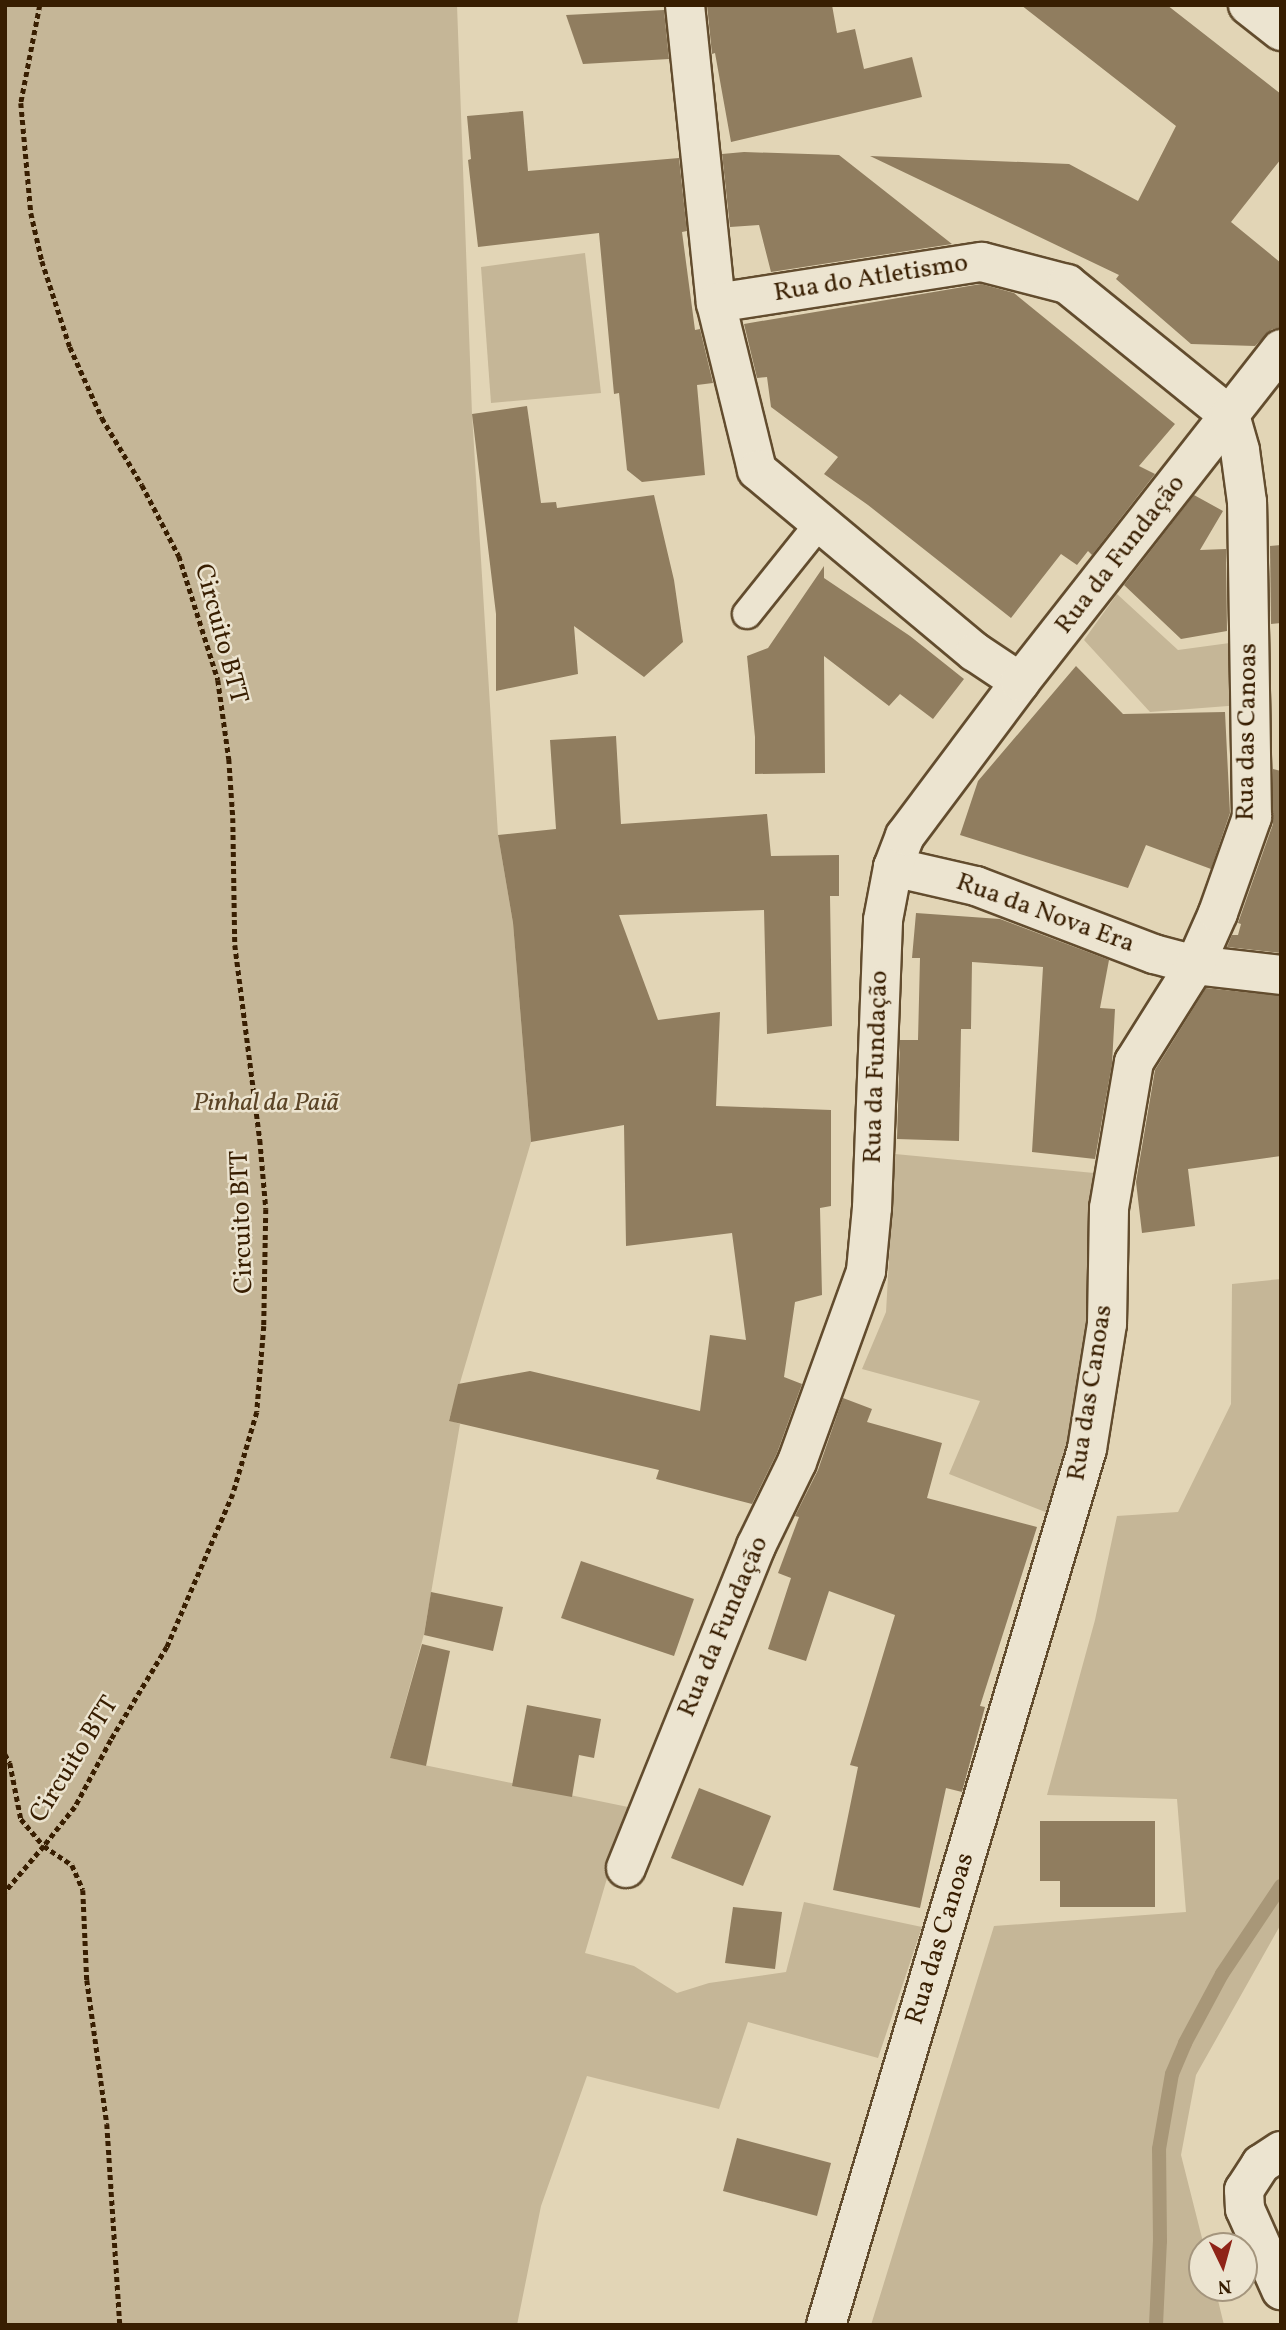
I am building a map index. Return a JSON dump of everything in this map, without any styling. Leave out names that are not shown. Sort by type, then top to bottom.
[{"type":"street","points":[[685,5],[716,303],[757,470],[975,652],[1020,682]]},
{"type":"street","points":[[1248,5],[1281,31]]},
{"type":"street","name":"Rua do Atletismo","points":[[716,303],[982,262],[1067,285],[1230,416]]},
{"type":"street","name":"Rua da Fundação","points":[[626,1868],[756,1546],[797,1462],[866,1271],[872,1208],[883,919],[893,867],[905,836],[1020,682],[1281,349]]},
{"type":"street","name":"Rua das Canoas","points":[[827,2325],[1087,1449],[1107,1324],[1109,1208],[1134,1062],[1195,965],[1218,914],[1252,817],[1247,502],[1240,450],[1230,416]]},
{"type":"street","name":"Rua da Nova Era","points":[[893,867],[976,886],[1154,954],[1195,965],[1281,975]]},
{"type":"street","points":[[1281,2151],[1261,2164],[1244,2190],[1245,2209],[1281,2290]]},
{"type":"lane","points":[[747,614],[820,523]]},
{"type":"path","name":"Circuito BTT","points":[[40,5],[21,103],[31,213],[42,261],[70,347],[102,418],[142,485],[179,556],[218,680],[232,806],[235,944],[266,1209],[264,1326],[257,1412],[233,1494],[167,1647],[111,1740],[75,1807],[44,1846],[72,1865],[83,1890],[87,1980],[107,2124],[120,2325]]},
{"type":"path","points":[[5,1754],[10,1763],[21,1819],[44,1846],[5,1892]]},
{"type":"green space","name":"Pinhal da Paiã","points":[[5,5],[457,5],[472,414],[498,835],[513,923],[531,1142],[449,1420],[460,1424],[424,1634],[390,1758],[628,1807],[585,1953],[634,1966],[677,1993],[709,1983],[786,1972],[804,1902],[922,1927],[878,2058],[748,2022],[719,2109],[587,2076],[541,2206],[517,2325],[5,2325]]},
{"type":"green space","points":[[585,253],[601,393],[491,403],[481,267]]},
{"type":"green space","points":[[1117,594],[1178,650],[1237,642],[1241,705],[1150,712],[1084,640]]},
{"type":"green space","points":[[895,1154],[1094,1173],[1091,1313],[1083,1409],[1053,1515],[949,1474],[980,1401],[862,1369],[886,1312]]},
{"type":"green space","points":[[1281,1279],[1281,1924],[1196,2075],[1181,2155],[1200,2232],[1188,2232],[1188,2302],[1218,2302],[1224,2325],[871,2325],[994,1926],[1186,1912],[1177,1799],[1047,1795],[1095,1620],[1117,1516],[1178,1512],[1231,1404],[1232,1284]]},
{"type":"building","points":[[707,5],[832,5],[837,33],[855,29],[864,69],[912,57],[922,97],[731,142],[715,53],[712,54]]},
{"type":"building","points":[[1021,5],[1167,5],[1281,94],[1281,159],[1231,222],[1281,263],[1281,328],[1272,329],[1255,346],[1191,344],[1116,279],[1119,275],[870,156],[1069,164],[1138,201],[1176,126]]},
{"type":"building","points":[[664,10],[669,59],[583,64],[566,15]]},
{"type":"building","points":[[523,111],[528,171],[679,158],[687,231],[682,232],[695,330],[700,329],[713,383],[697,385],[705,475],[642,482],[627,470],[619,393],[614,394],[599,233],[478,247],[468,160],[471,159],[467,116]]},
{"type":"building","points":[[744,152],[839,155],[952,244],[771,272],[759,225],[730,227],[722,154]]},
{"type":"building","points":[[981,284],[1014,293],[1175,424],[1139,466],[1155,474],[1092,555],[1088,551],[1077,565],[1061,554],[1011,618],[868,505],[824,474],[838,457],[771,407],[767,377],[757,378],[744,324]]},
{"type":"building","points":[[527,406],[541,503],[556,502],[557,508],[654,495],[674,580],[683,642],[644,677],[574,626],[578,674],[496,691],[496,614],[472,414]]},
{"type":"building","points":[[1194,495],[1223,511],[1200,550],[1226,549],[1227,631],[1181,639],[1124,585]]},
{"type":"building","points":[[1281,545],[1281,623],[1271,624],[1270,546]]},
{"type":"building","points":[[824,566],[824,578],[910,636],[964,679],[933,719],[900,694],[889,706],[824,656],[825,773],[755,774],[755,737],[747,656],[768,648]]},
{"type":"building","points":[[1076,666],[1123,714],[1225,712],[1230,813],[1211,869],[1146,845],[1128,888],[960,835],[978,781]]},
{"type":"building","points":[[616,736],[621,824],[767,814],[771,856],[839,855],[839,896],[830,896],[832,1026],[767,1034],[764,910],[619,915],[658,1020],[720,1012],[716,1106],[831,1110],[831,1206],[820,1208],[822,1295],[795,1302],[784,1377],[802,1384],[777,1453],[752,1504],[656,1479],[659,1470],[449,1421],[458,1384],[530,1371],[700,1411],[710,1335],[746,1340],[732,1233],[626,1246],[624,1125],[531,1142],[513,923],[498,835],[556,829],[550,740]]},
{"type":"building","points":[[1273,769],[1281,771],[1281,953],[1227,947],[1232,935],[1238,935],[1241,924],[1238,923],[1273,824]]},
{"type":"building","points":[[916,913],[1000,919],[1109,960],[1100,1008],[1115,1009],[1112,1064],[1095,1159],[1032,1152],[1043,967],[972,962],[971,1029],[961,1029],[959,1141],[897,1139],[900,1040],[918,1040],[920,958],[912,958]]},
{"type":"building","points":[[1206,988],[1281,996],[1281,1156],[1188,1169],[1195,1226],[1142,1233],[1136,1182],[1155,1070]]},
{"type":"building","points":[[843,1398],[872,1409],[867,1422],[942,1443],[927,1498],[1037,1527],[980,1706],[985,1707],[962,1792],[946,1788],[920,1908],[833,1890],[858,1767],[850,1765],[895,1615],[829,1591],[806,1661],[768,1649],[791,1578],[778,1573],[799,1517],[795,1516],[818,1470]]},
{"type":"building","points":[[581,1561],[694,1599],[674,1656],[561,1618]]},
{"type":"building","points":[[431,1592],[503,1607],[493,1651],[424,1635]]},
{"type":"building","points":[[422,1644],[450,1651],[426,1766],[390,1758]]},
{"type":"building","points":[[527,1705],[601,1719],[594,1758],[579,1755],[572,1797],[512,1786]]},
{"type":"building","points":[[699,1788],[771,1816],[743,1886],[671,1858]]},
{"type":"building","points":[[1040,1821],[1155,1821],[1155,1907],[1060,1907],[1060,1881],[1040,1881]]},
{"type":"building","points":[[733,1907],[782,1912],[775,1969],[725,1963]]},
{"type":"building","points":[[737,2138],[831,2163],[817,2216],[723,2191]]},
{"type":"waterway","points":[[1156,2325],[1160,2241],[1159,2149],[1172,2074],[1185,2043],[1222,1974],[1281,1886]]}]
